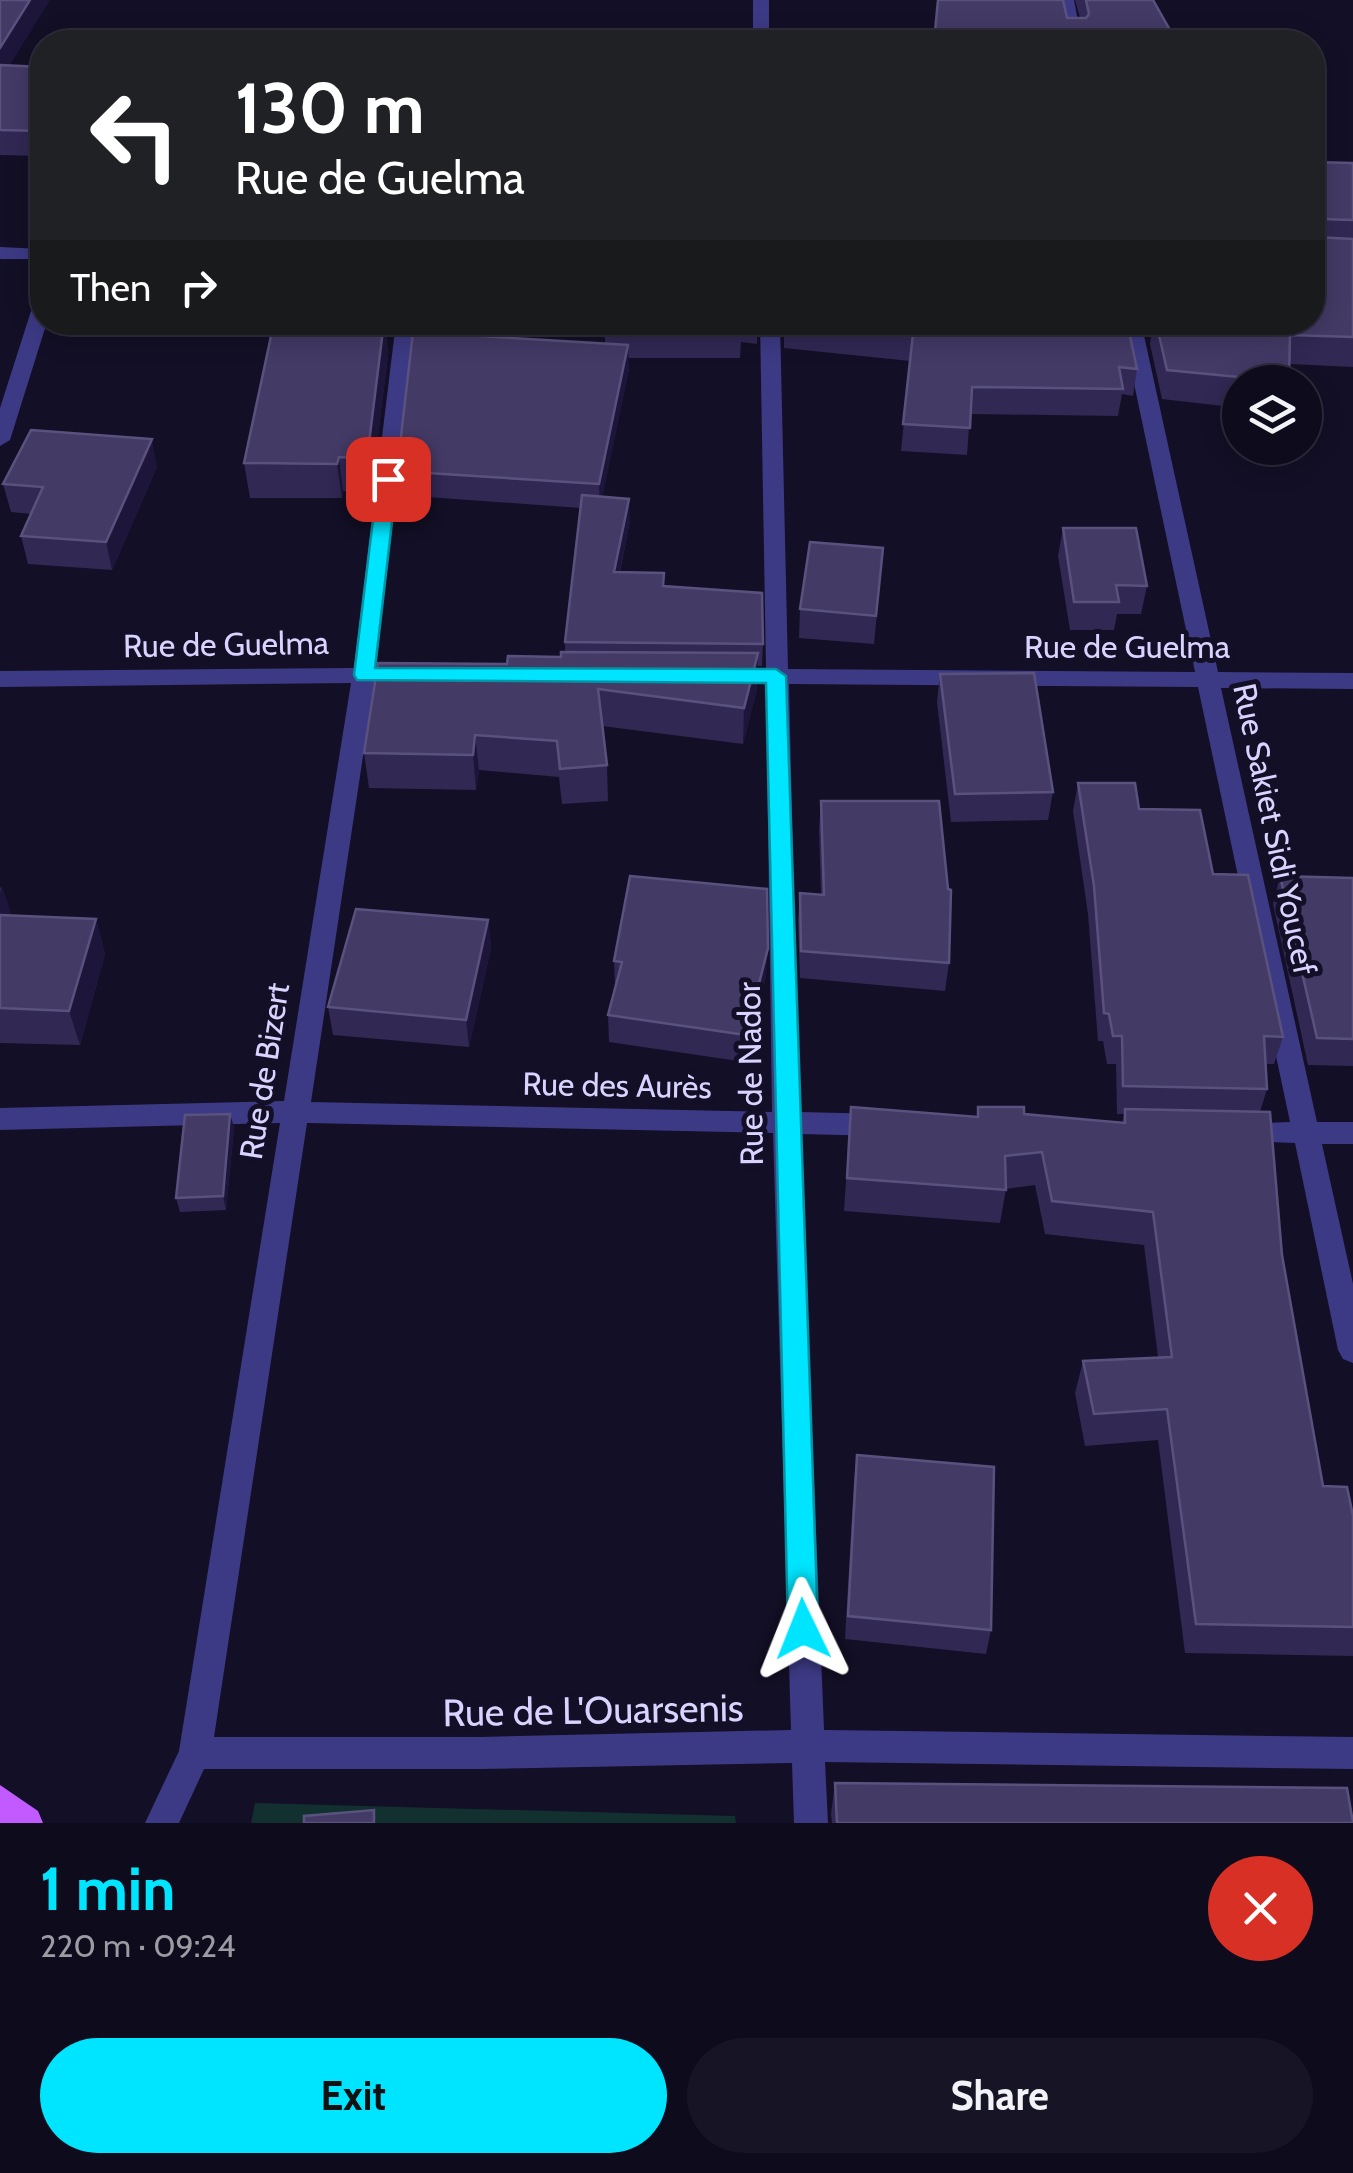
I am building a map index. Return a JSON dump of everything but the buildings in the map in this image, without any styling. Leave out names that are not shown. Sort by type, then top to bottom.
[{"type":"main road","points":[[0,1802],[26,1823]]},
{"type":"street","points":[[761,0],[761,30]]},
{"type":"street","points":[[1066,0],[1072,30]]},
{"type":"street","points":[[0,253],[30,254]]},
{"type":"street","points":[[0,440],[33,335]]},
{"type":"street","name":"Rue de Bizert","points":[[162,1823],[195,1753],[292,1112],[364,675],[404,335]]},
{"type":"street","name":"Rue de Nador","points":[[770,335],[786,1124],[811,1823]]},
{"type":"street","name":"Rue Sakiet Sidi Youcef","points":[[1134,335],[1353,1350]]},
{"type":"street","name":"Rue de Guelma","points":[[0,680],[404,675]]},
{"type":"street","name":"Rue de Guelma","points":[[737,676],[1353,681]]},
{"type":"street","name":"Rue des Aurès","points":[[0,1120],[292,1112],[902,1126]]},
{"type":"street","points":[[1210,1131],[1353,1133]]},
{"type":"street","name":"Rue de L'Ouarsenis","points":[[195,1753],[480,1753],[807,1746],[1353,1753]]},
{"type":"green space","points":[[255,1803],[735,1816],[736,1823],[251,1823]]},
{"type":"route","points":[[388,479],[364,675],[776,676],[803,1629]]}]
